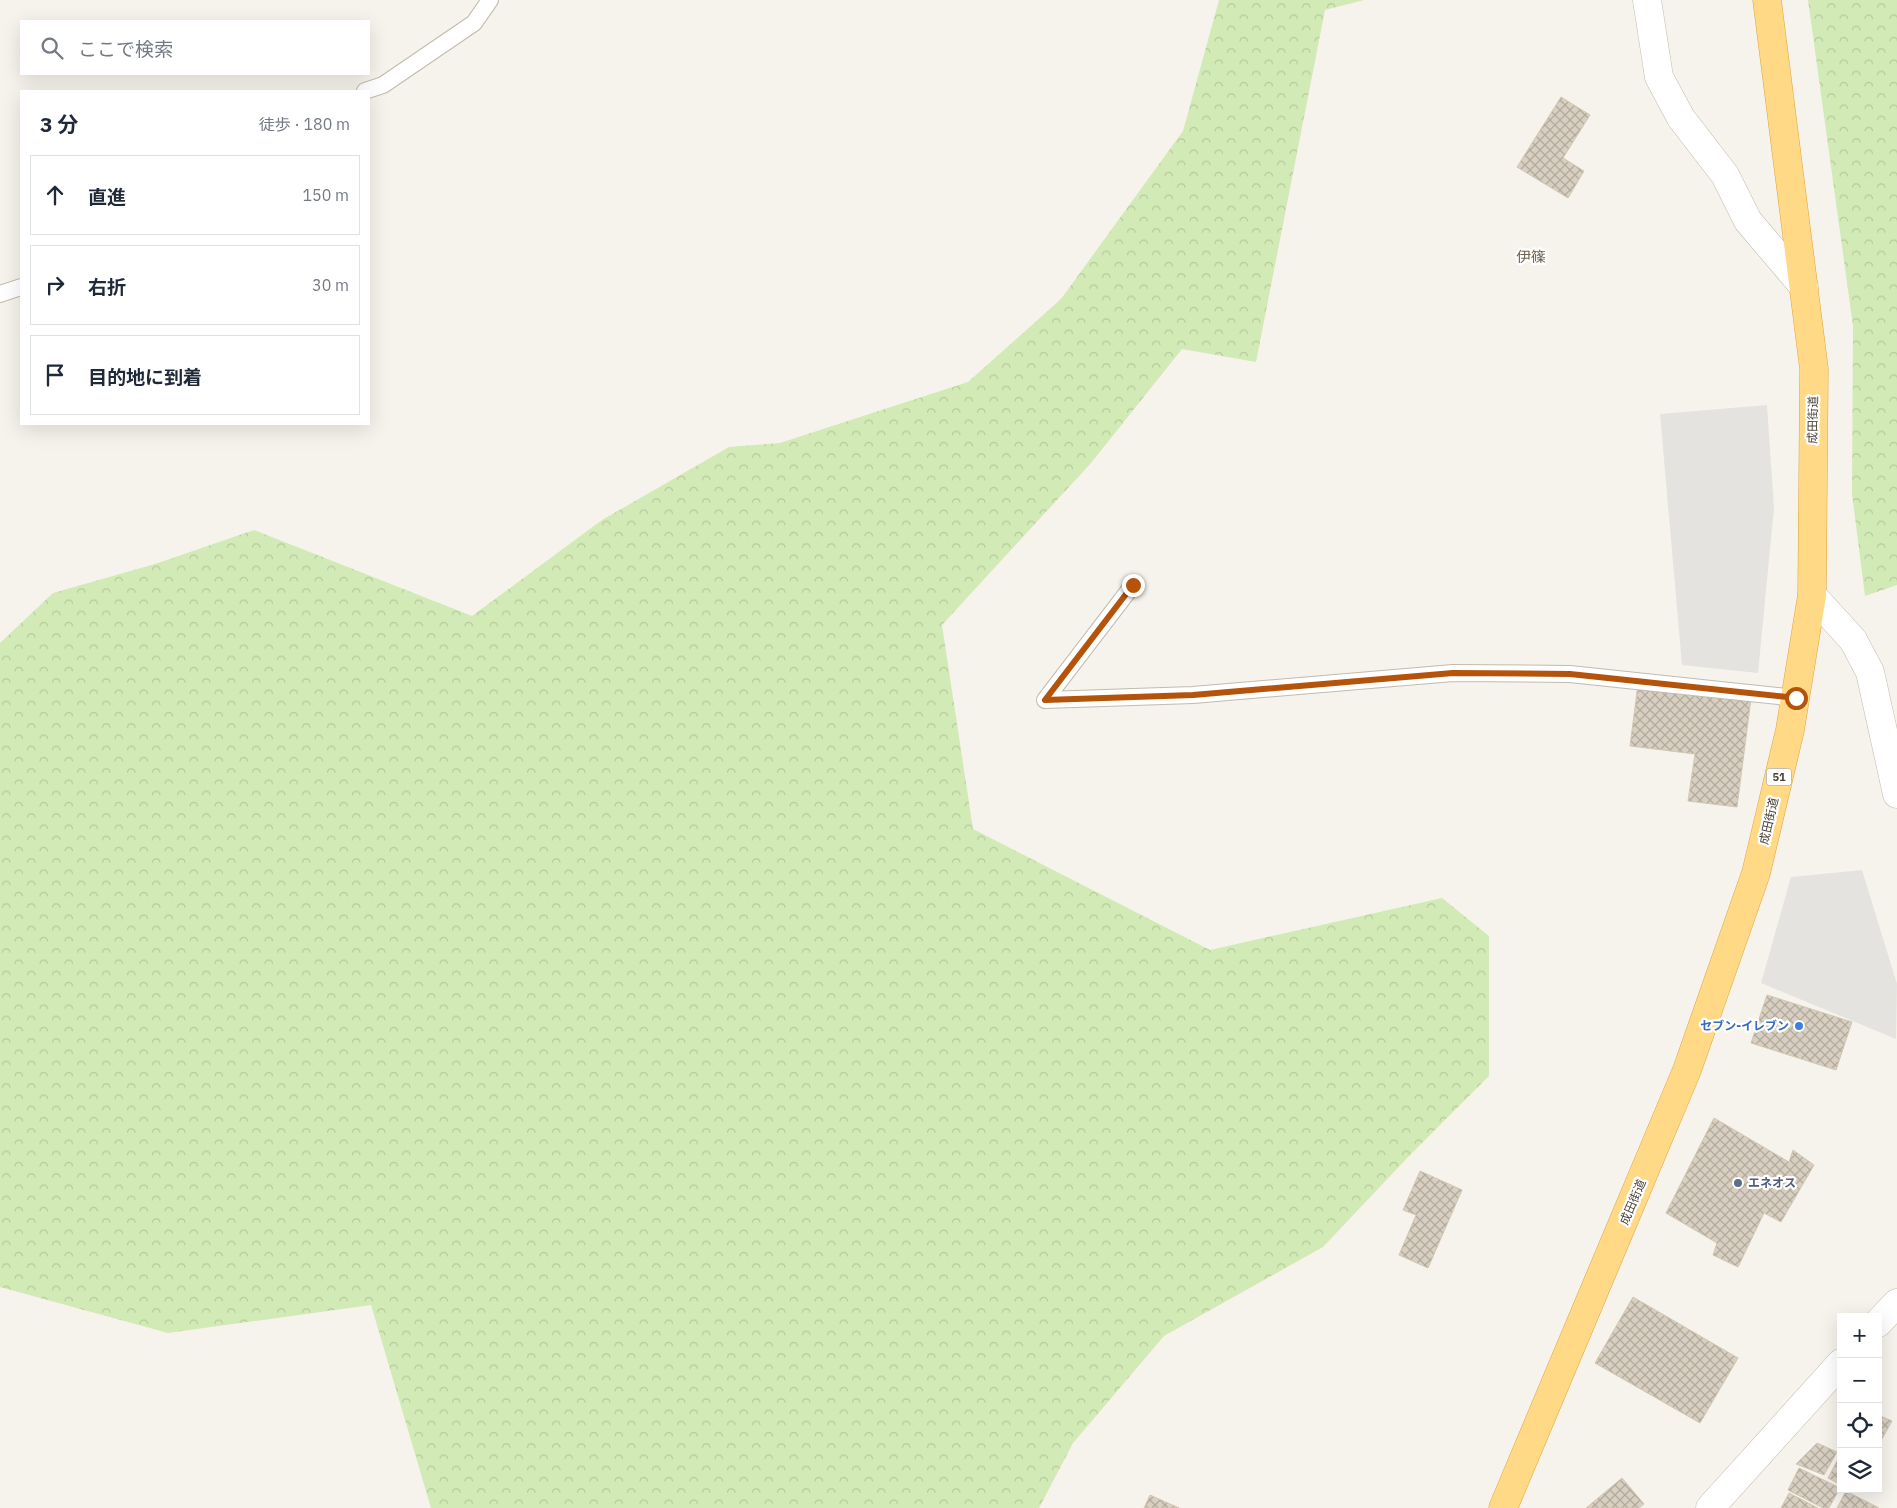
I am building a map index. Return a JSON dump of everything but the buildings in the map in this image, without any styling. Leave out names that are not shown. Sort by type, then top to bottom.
[{"type":"highway","name":"成田街道","points":[[1503,1508],[1687,1070],[1756,873],[1796,698],[1812,595],[1814,369],[1767,0]]},
{"type":"street","points":[[1648,0],[1659,77],[1681,118],[1725,175],[1748,220],[1804,287]]},
{"type":"street","points":[[1812,595],[1854,640],[1870,672],[1897,794]]},
{"type":"street","points":[[1882,1319],[1897,1303]]},
{"type":"street","points":[[1710,1508],[1837,1367]]},
{"type":"lane","points":[[368,90],[383,85],[474,23],[490,0]]},
{"type":"lane","points":[[0,294],[20,287]]},
{"type":"lane","points":[[1133,585],[1045,700],[1193,695],[1453,673],[1570,674],[1796,698]]},
{"type":"green space","points":[[1219,0],[1364,0],[1325,10],[1256,362],[1182,349],[1091,463],[942,625],[973,829],[1210,950],[1442,898],[1489,936],[1489,1076],[1411,1154],[1323,1247],[1164,1336],[1073,1443],[1039,1508],[431,1508],[371,1305],[168,1333],[0,1287],[0,643],[53,593],[155,564],[254,530],[472,616],[602,520],[729,447],[780,443],[968,382],[1061,299],[1183,131]]},
{"type":"green space","points":[[1808,0],[1897,0],[1897,585],[1865,596],[1852,494],[1853,326]]},
{"type":"shaded area","points":[[1767,405],[1774,508],[1758,673],[1682,665],[1660,414]]},
{"type":"shaded area","points":[[1862,870],[1897,984],[1896,1039],[1761,983],[1791,877]]},
{"type":"place","name":"セブン-イレブン","points":[[1799,1026]]},
{"type":"place","name":"エネオス","points":[[1738,1183]]},
{"type":"district","name":"伊篠","points":[[1531,257]]},
{"type":"route","points":[[1133,585],[1045,700],[1193,695],[1453,673],[1570,674],[1796,698]]}]
